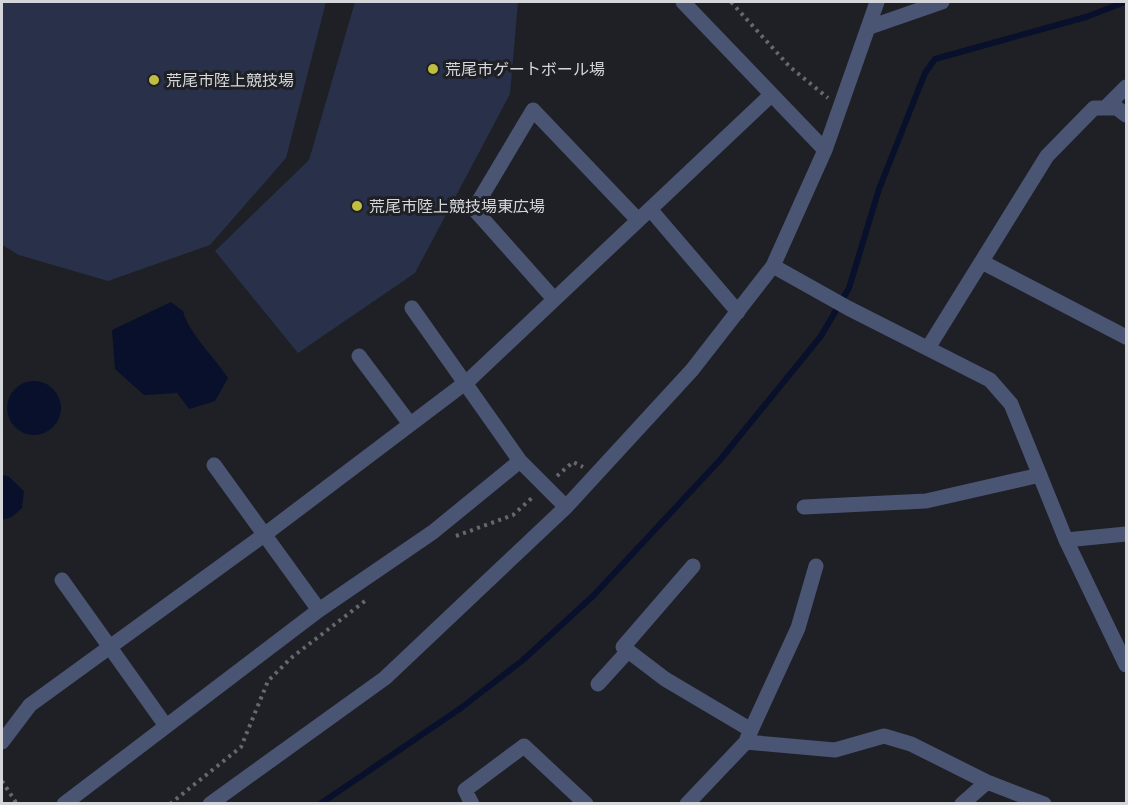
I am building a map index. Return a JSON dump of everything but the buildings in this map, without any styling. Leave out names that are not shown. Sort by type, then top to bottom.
[{"type":"street","points":[[683,2],[825,150]]},
{"type":"street","points":[[210,804],[385,678],[566,507],[685,378],[773,266],[825,150],[877,2]]},
{"type":"street","points":[[870,27],[942,2]]},
{"type":"street","points":[[1105,108],[1126,87]]},
{"type":"street","points":[[2,742],[30,705],[264,535],[465,382],[771,95]]},
{"type":"street","points":[[928,348],[1047,156],[1094,108],[1117,108],[1126,115]]},
{"type":"street","points":[[554,299],[474,209],[533,110],[638,220]]},
{"type":"street","points":[[650,208],[738,312]]},
{"type":"street","points":[[982,262],[1126,337]]},
{"type":"street","points":[[773,266],[848,308],[990,380],[1011,404],[1066,540],[1126,665]]},
{"type":"street","points":[[412,308],[520,461],[566,507]]},
{"type":"street","points":[[359,356],[410,424]]},
{"type":"street","points":[[64,804],[319,610],[433,532],[520,461]]},
{"type":"street","points":[[214,465],[319,610]]},
{"type":"street","points":[[804,507],[926,501],[1040,475]]},
{"type":"street","points":[[1066,540],[1126,534]]},
{"type":"street","points":[[693,566],[623,647],[748,736],[835,750],[884,736],[911,744],[987,782],[1044,804]]},
{"type":"street","points":[[694,801],[748,736],[798,628],[816,566]]},
{"type":"street","points":[[62,580],[166,726]]},
{"type":"street","points":[[597,684],[628,651]]},
{"type":"street","points":[[472,804],[465,790],[524,746],[586,804]]},
{"type":"street","points":[[962,804],[987,782]]},
{"type":"path","points":[[731,2],[790,67],[830,100],[834,90]]},
{"type":"path","points":[[2,781],[17,804]]},
{"type":"shaded area","name":"荒尾市陸上競技場","points":[[2,2],[326,2],[286,158],[210,245],[108,281],[19,255],[2,245]]},
{"type":"shaded area","name":"荒尾市陸上競技場東広場","points":[[355,2],[518,2],[510,94],[415,273],[298,353],[215,251],[309,160]]},
{"type":"shaded area","points":[[171,302],[183,311],[190,328],[228,378],[215,401],[189,409],[177,393],[144,395],[115,369],[112,330]]},
{"type":"shaded area","points":[[29,381],[39,381],[49,385],[57,393],[61,408],[57,423],[49,431],[39,435],[29,435],[19,431],[11,423],[7,413],[7,403],[11,393],[19,385]]},
{"type":"shaded area","points":[[2,475],[8,476],[24,491],[22,508],[12,517],[2,520]]},
{"type":"waterway","points":[[320,804],[461,708],[523,660],[593,596],[720,460],[821,336],[849,288],[879,189],[925,73],[935,59],[1086,17],[1125,2]]},
{"type":"place","name":"荒尾市ゲートボール場","points":[[433,69]]},
{"type":"place","name":"荒尾市陸上競技場","points":[[154,80]]},
{"type":"place","name":"荒尾市陸上競技場東広場","points":[[357,206]]}]
